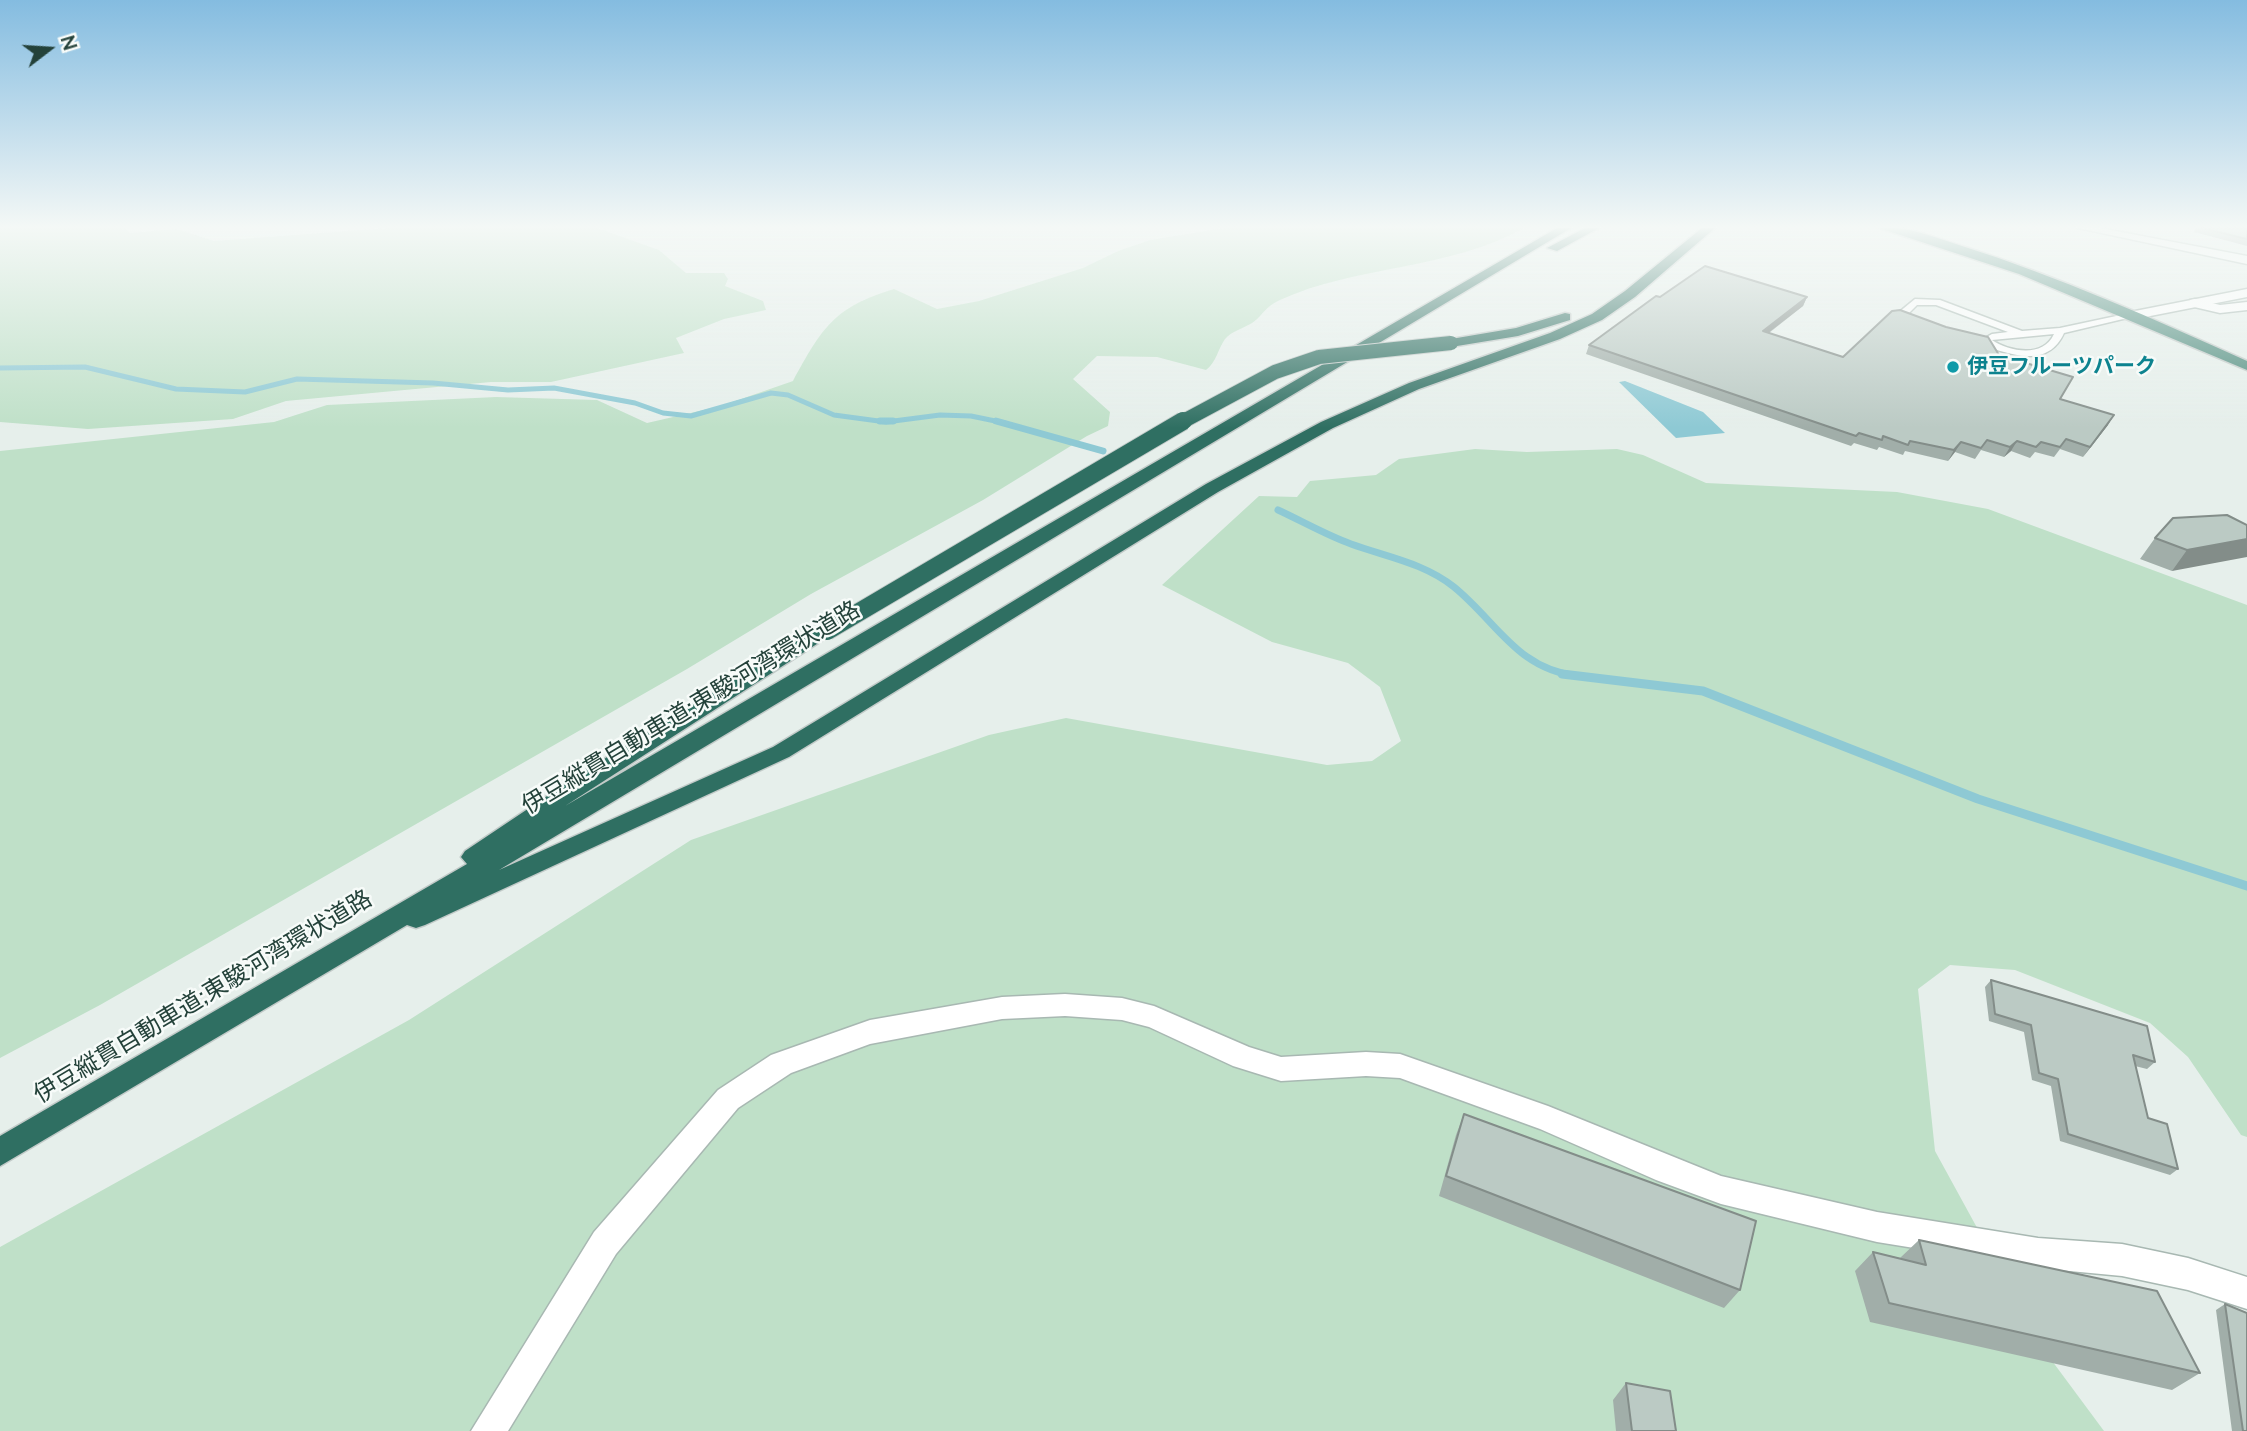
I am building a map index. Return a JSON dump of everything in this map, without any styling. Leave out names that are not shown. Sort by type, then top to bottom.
[{"type":"highway","name":"伊豆縦貫自動車道;東駿河湾環状道路","points":[[0,1152],[1452,295]]},
{"type":"highway","name":"伊豆縦貫自動車道;東駿河湾環状道路","points":[[1413,318],[1459,295]]},
{"type":"highway","points":[[337,952],[522,822],[827,631],[1177,425],[1275,372],[1340,353],[1451,343],[1518,332],[1580,312],[1608,295]]},
{"type":"highway","points":[[337,952],[510,878],[734,776],[809,737],[1212,488],[1272,454],[1363,408],[1597,317],[1628,295]]},
{"type":"highway","points":[[2083,295],[2247,366]]},
{"type":"highway","points":[[2116,295],[2247,353]]},
{"type":"street","points":[[2135,316],[2238,295]]},
{"type":"street","points":[[2196,303],[2220,309],[2247,306]]},
{"type":"street","points":[[488,1431],[605,1243],[655,1188],[728,1099],[781,1064],[870,1032],[1002,1008],[1065,1005],[1122,1009],[1154,1017],[1243,1057],[1281,1069],[1366,1063],[1401,1066],[1548,1119],[1666,1170],[1721,1190],[1877,1227],[2038,1253],[2122,1260],[2188,1274],[2247,1293]]},
{"type":"lane","points":[[1926,326],[1901,315],[1915,302],[1937,302],[2021,334]]},
{"type":"lane","points":[[1989,344],[1990,337],[2060,331],[2135,316]]},
{"type":"lane","points":[[1964,336],[2020,353],[2040,353],[2057,343],[2060,331]]},
{"type":"green space","points":[[0,295],[747,295],[763,301],[766,310],[724,319],[676,338],[684,353],[551,382],[491,382],[286,401],[233,419],[88,429],[0,422]]},
{"type":"green space","points":[[906,295],[937,309],[999,295],[1294,295],[1270,306],[1252,323],[1228,336],[1206,370],[1157,357],[1097,356],[1073,379],[1110,412],[1108,426],[983,500],[811,594],[687,669],[100,1005],[0,1058],[0,451],[274,422],[327,405],[496,397],[597,400],[647,423],[721,406],[793,381],[822,333],[832,322],[843,312],[874,296]]},
{"type":"green space","points":[[1475,449],[1527,452],[1617,449],[1643,455],[1706,483],[1897,492],[1988,509],[2247,605],[2247,1137],[2241,1135],[2188,1057],[2150,1023],[2015,970],[1950,965],[1918,989],[1935,1151],[2044,1350],[2104,1431],[0,1431],[0,1247],[409,1020],[691,840],[989,735],[1066,718],[1327,765],[1372,761],[1401,741],[1380,687],[1348,663],[1272,642],[1162,585],[1259,496],[1297,497],[1310,481],[1376,475],[1399,459]]},
{"type":"water","points":[[1625,381],[1703,412],[1725,433],[1676,438],[1619,382]]},
{"type":"building","points":[[1663,295],[1800,295],[1807,297],[1763,331],[1843,357],[1892,311],[1900,310],[1946,327],[1988,337],[1999,355],[2073,377],[2060,399],[2114,415],[2090,447],[2066,439],[2060,447],[2041,442],[2036,447],[2017,441],[2010,447],[1987,440],[1981,448],[1961,442],[1954,450],[1910,441],[1908,445],[1883,436],[1882,440],[1859,433],[1856,436],[1589,345],[1656,296]]},
{"type":"building","points":[[2227,515],[2247,525],[2247,539],[2187,550],[2155,538],[2173,518]]},
{"type":"building","points":[[1991,980],[2147,1026],[2155,1062],[2133,1055],[2148,1118],[2167,1124],[2178,1169],[2068,1134],[2058,1079],[2039,1073],[2031,1025],[1995,1014]]},
{"type":"building","points":[[1464,1114],[1756,1221],[1740,1290],[1446,1176]]},
{"type":"building","points":[[1919,1240],[2157,1291],[2200,1373],[1889,1303],[1873,1252],[1926,1265]]},
{"type":"building","points":[[2225,1304],[2247,1313],[2247,1431],[2243,1431]]},
{"type":"building","points":[[1626,1383],[1670,1391],[1676,1431],[1632,1431]]},
{"type":"waterway","points":[[0,368],[85,367],[176,389],[245,392],[297,379],[433,383],[508,390],[554,388],[635,403],[663,413],[691,416],[771,393],[788,395],[834,415],[886,422],[940,415],[971,416],[998,422]]},
{"type":"waterway","points":[[880,421],[893,421]]},
{"type":"waterway","points":[[998,422],[1005,423]]},
{"type":"waterway","points":[[998,422],[1103,451]]},
{"type":"waterway","points":[[1278,510],[1342,540],[1430,572],[1454,587],[1523,654],[1556,672],[1574,675]]},
{"type":"waterway","points":[[1562,674],[1574,675]]},
{"type":"waterway","points":[[1574,675],[1703,691],[1978,799],[2247,886]]},
{"type":"place","name":"伊豆フルーツパーク","points":[[1953,367]]}]
